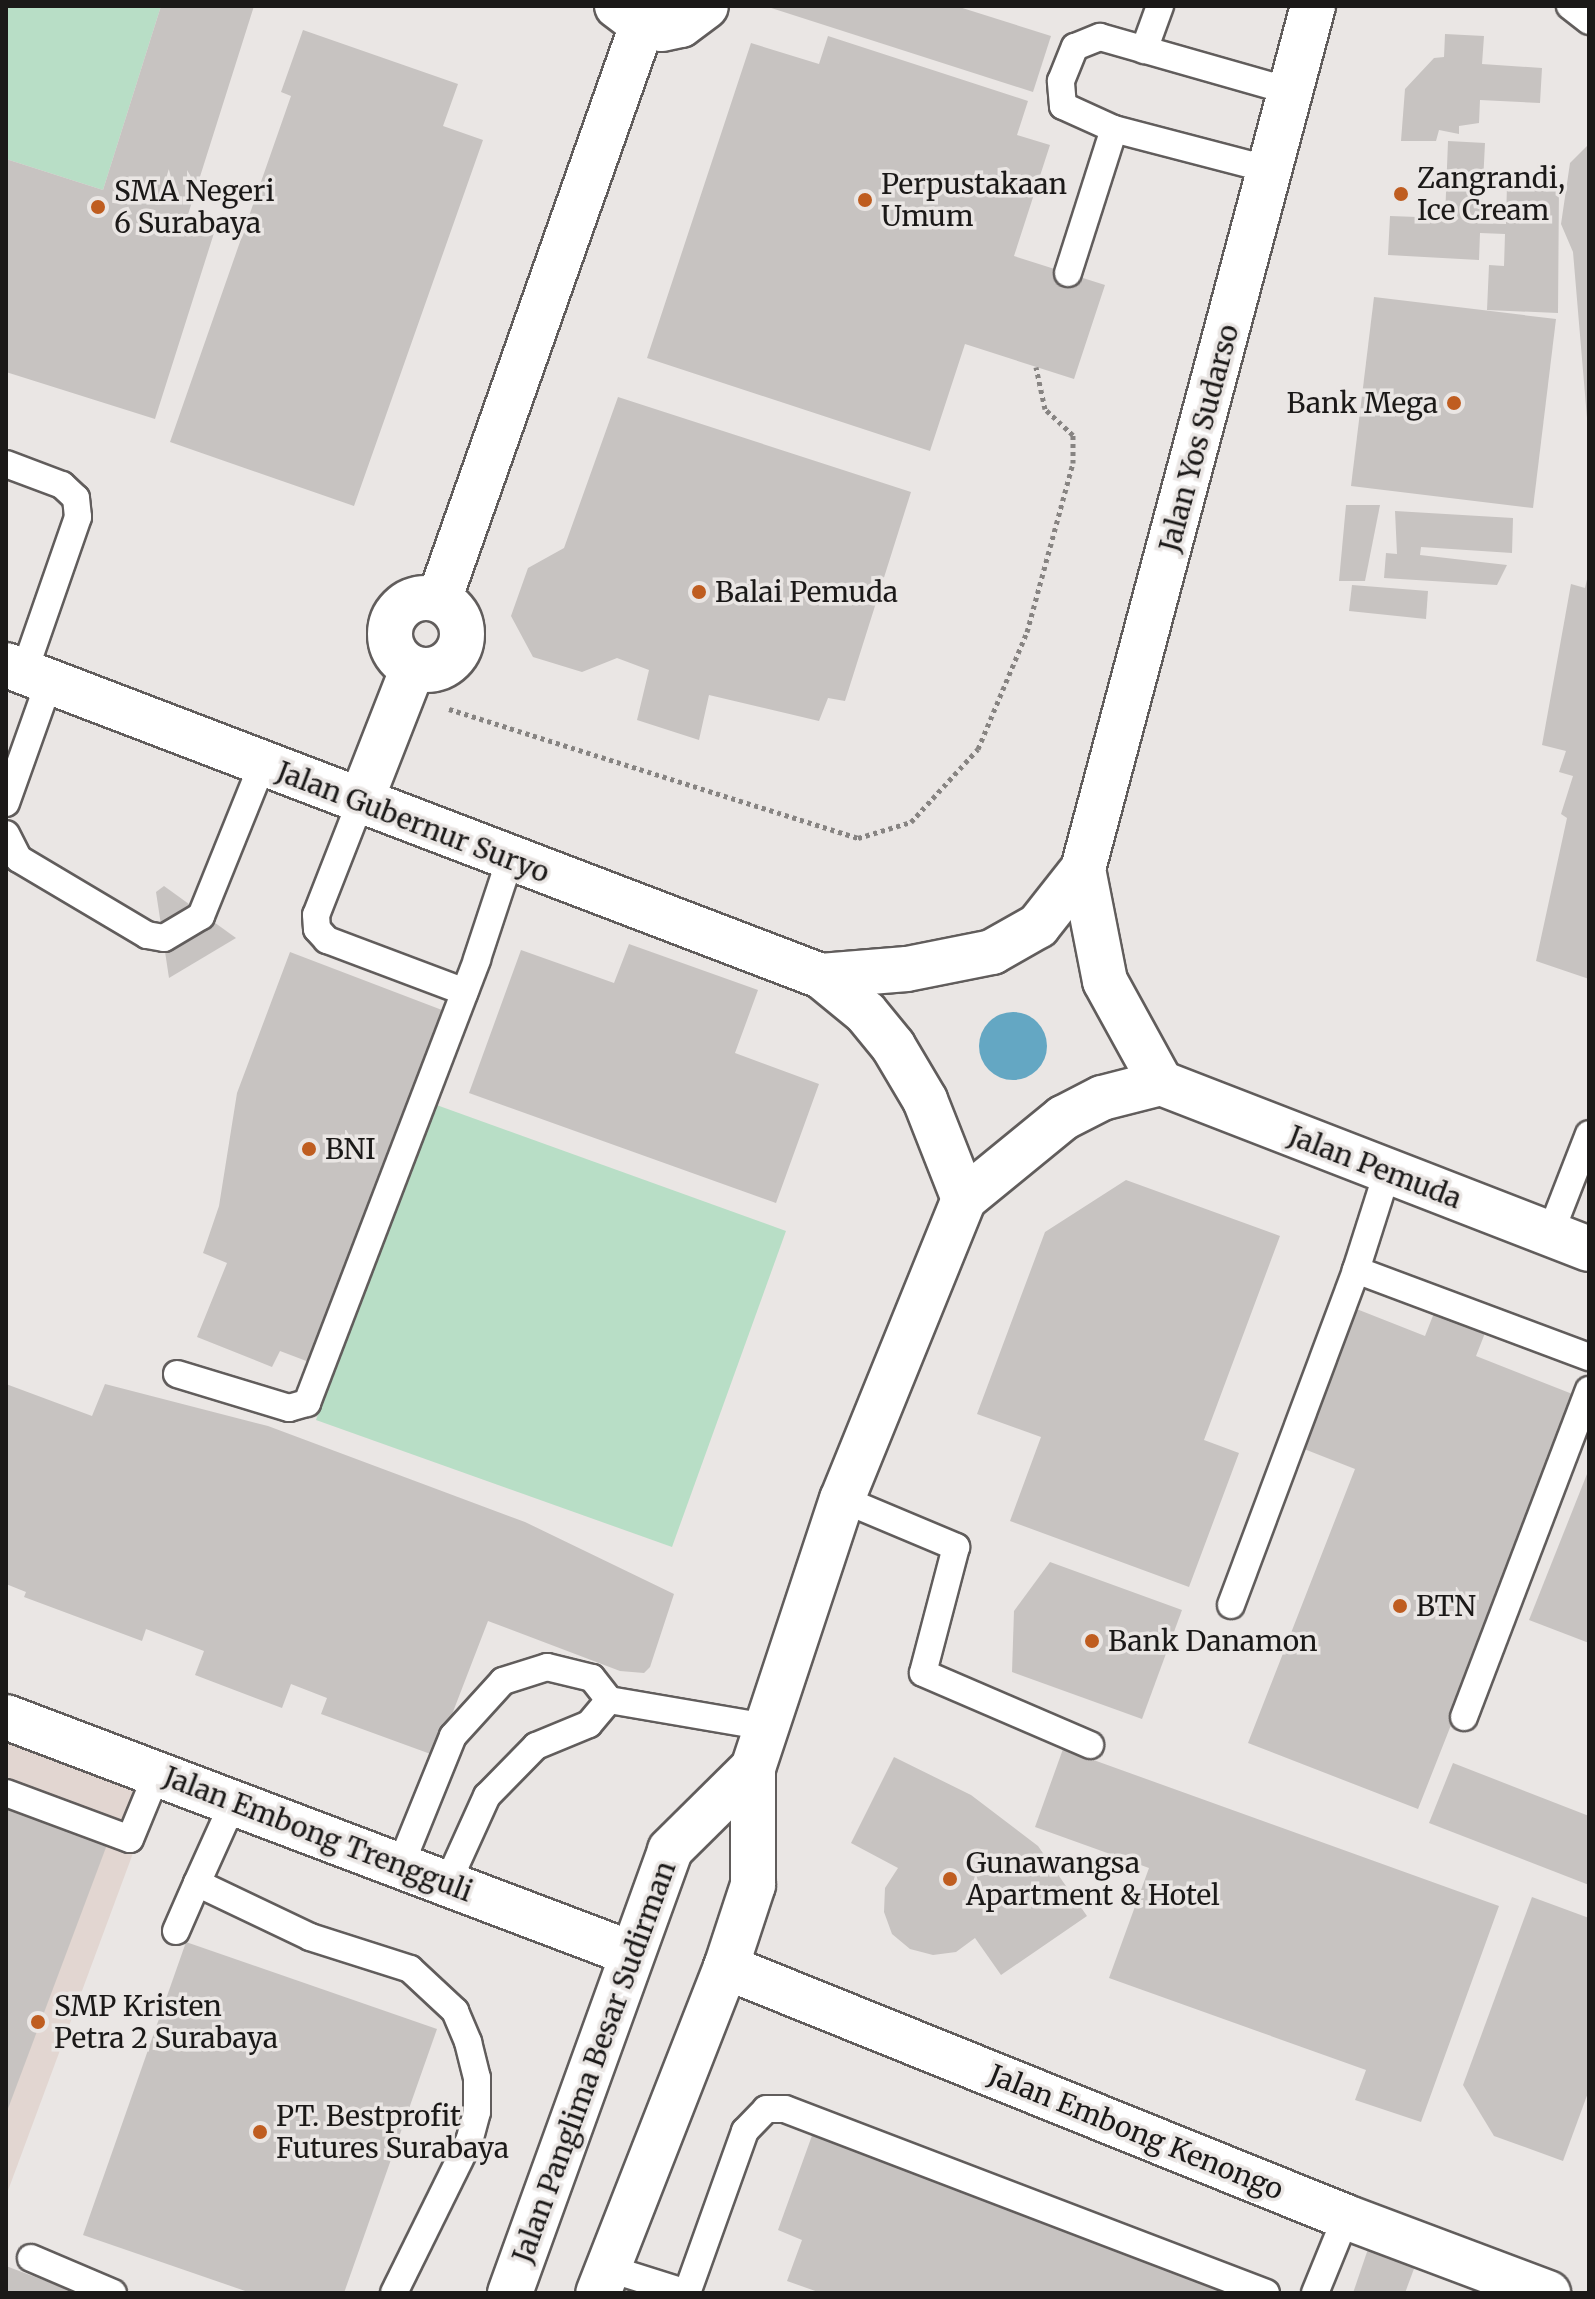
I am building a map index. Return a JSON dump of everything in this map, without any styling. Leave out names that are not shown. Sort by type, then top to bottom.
[{"type":"main road","points":[[360,803],[407,681],[391,645],[392,622],[407,603],[439,600],[630,16],[681,25],[706,6]]},
{"type":"main road","name":"Jalan Yos Sudarso","points":[[1083,869],[1313,6]]},
{"type":"main road","name":"Jalan Gubernur Suryo","points":[[26,673],[360,803],[821,976],[866,1013],[893,1046],[925,1100],[964,1199]]},
{"type":"main road","points":[[964,1199],[1063,1118],[1102,1098],[1161,1083],[1105,981],[1083,869]]},
{"type":"main road","name":"Jalan Gubernur Suryo","points":[[821,976],[907,969],[992,952],[1038,926],[1083,869]]},
{"type":"main road","name":"Jalan Pemuda","points":[[1161,1083],[1570,1242]]},
{"type":"main road","name":"Jalan Panglima Besar Sudirman","points":[[603,2280],[726,1967],[753,1885],[753,1768],[842,1499],[964,1199]]},
{"type":"main road","name":"Jalan Embong Trengguli","points":[[6,1717],[158,1771],[630,1953]]},
{"type":"main road","name":"Jalan Panglima Besar Sudirman","points":[[510,2293],[630,1953],[670,1850],[753,1768]]},
{"type":"main road","name":"Jalan Embong Kenongo","points":[[726,1967],[1346,2217],[1548,2293]]},
{"type":"lane","points":[[1144,50],[1160,6]]},
{"type":"lane","points":[[1570,6],[1589,21]]},
{"type":"lane","points":[[1271,170],[1114,129],[1063,106],[1061,81],[1075,47],[1100,37],[1290,91]]},
{"type":"lane","points":[[1068,273],[1114,129]]},
{"type":"lane","points":[[6,464],[62,485],[76,498],[78,517],[26,673],[6,803]]},
{"type":"lane","points":[[6,834],[19,859],[147,935],[164,938],[201,916],[262,765]]},
{"type":"lane","points":[[360,803],[316,915],[317,929],[327,940],[465,992]]},
{"type":"lane","points":[[177,1374],[289,1408],[307,1403],[465,992],[510,859]]},
{"type":"lane","points":[[1570,1242],[1589,1134]]},
{"type":"lane","points":[[1231,1605],[1356,1270],[1387,1173]]},
{"type":"lane","points":[[1356,1270],[1589,1357]]},
{"type":"lane","points":[[1464,1717],[1589,1390]]},
{"type":"lane","points":[[842,1499],[956,1547],[923,1673],[1090,1745]]},
{"type":"lane","points":[[401,1864],[453,1736],[503,1681],[547,1667],[592,1678],[609,1700],[767,1727]]},
{"type":"lane","points":[[447,1884],[487,1796],[536,1746],[589,1724],[609,1700]]},
{"type":"lane","points":[[6,1793],[130,1839],[158,1771]]},
{"type":"lane","points":[[176,1931],[234,1801]]},
{"type":"lane","points":[[197,1883],[310,1937],[410,1969],[455,2011],[477,2078],[477,2112],[469,2141],[394,2293]]},
{"type":"lane","points":[[603,2280],[687,2293],[745,2131],[766,2109],[785,2109],[1266,2293]]},
{"type":"lane","points":[[1315,2293],[1346,2217]]},
{"type":"lane","points":[[31,2258],[113,2293]]},
{"type":"path","points":[[407,681],[820,829],[858,838],[911,822],[978,749],[1027,632],[1073,463],[1073,435],[1045,409],[1036,367]]},
{"type":"shaded area","name":"SMP Kristen Petra 2 Surabaya","points":[[6,1729],[159,1783],[6,2196]]},
{"type":"green space","points":[[6,6],[161,6],[103,190],[6,159]]},
{"type":"green space","points":[[431,1103],[786,1231],[672,1547],[316,1420]]},
{"type":"water","points":[[1013,1012],[1037,1022],[1047,1046],[1037,1070],[1013,1080],[989,1070],[979,1046],[989,1022]]},
{"type":"building","name":"SMA Negeri 6 Surabaya","points":[[161,6],[254,6],[185,224],[214,233],[155,419],[6,372],[6,159],[103,190]]},
{"type":"building","points":[[765,6],[956,6],[1051,36],[1033,92]]},
{"type":"building","points":[[303,30],[458,84],[443,126],[483,140],[354,506],[170,442],[291,96],[281,92]]},
{"type":"building","points":[[1445,34],[1484,36],[1482,64],[1542,68],[1540,103],[1480,100],[1479,123],[1459,126],[1459,134],[1439,130],[1436,141],[1401,141],[1405,89],[1434,58],[1444,57]]},
{"type":"building","name":"Perpustakaan Umum","points":[[828,36],[1028,101],[1017,135],[1050,145],[1014,256],[1105,285],[1074,379],[965,344],[930,451],[647,358],[751,43],[819,64]]},
{"type":"building","points":[[1448,141],[1485,143],[1481,223],[1506,224],[1507,184],[1559,186],[1558,313],[1487,310],[1489,265],[1504,266],[1505,234],[1480,233],[1479,260],[1388,255],[1390,216],[1445,218]]},
{"type":"building","points":[[1589,144],[1587,418],[1573,252],[1561,224],[1570,163]]},
{"type":"building","name":"Bank Mega","points":[[1374,297],[1556,319],[1533,508],[1351,486]]},
{"type":"building","name":"Balai Pemuda","points":[[618,397],[911,492],[845,701],[828,698],[819,721],[709,695],[699,740],[637,720],[649,670],[617,658],[582,672],[533,657],[511,616],[528,568],[564,548]]},
{"type":"building","points":[[1346,505],[1380,505],[1365,581],[1339,581]]},
{"type":"building","points":[[1395,511],[1513,518],[1512,553],[1421,547],[1420,555],[1507,565],[1497,585],[1384,578],[1386,553],[1397,554]]},
{"type":"building","points":[[1588,575],[1589,979],[1536,961],[1567,818],[1561,814],[1573,776],[1559,772],[1566,751],[1542,745],[1571,584],[1585,588]]},
{"type":"building","points":[[1352,585],[1428,591],[1426,619],[1349,611]]},
{"type":"building","points":[[164,886],[236,938],[169,978],[156,892]]},
{"type":"building","points":[[629,944],[758,990],[735,1053],[819,1084],[776,1203],[469,1093],[521,950],[614,983]]},
{"type":"building","name":"BNI","points":[[290,952],[442,1010],[309,1362],[280,1351],[272,1367],[197,1337],[227,1263],[203,1253],[219,1206],[237,1093]]},
{"type":"building","points":[[1126,1180],[1280,1236],[1204,1440],[1239,1453],[1189,1587],[1010,1521],[1041,1437],[977,1414],[1045,1232]]},
{"type":"building","name":"BTN","points":[[1354,1308],[1425,1336],[1434,1313],[1485,1333],[1476,1356],[1580,1397],[1418,1809],[1248,1743],[1355,1469],[1299,1447]]},
{"type":"building","points":[[6,1384],[92,1416],[105,1384],[268,1426],[525,1522],[674,1594],[650,1667],[644,1673],[620,1671],[488,1621],[436,1756],[321,1714],[327,1698],[291,1684],[282,1708],[195,1675],[204,1651],[146,1629],[142,1641],[24,1597],[26,1592],[6,1584]]},
{"type":"building","points":[[1589,1469],[1589,1643],[1529,1620]]},
{"type":"building","name":"Bank Danamon","points":[[1050,1562],[1182,1610],[1142,1719],[1012,1672],[1014,1611]]},
{"type":"building","points":[[1063,1749],[1499,1906],[1421,2122],[1355,2100],[1366,2070],[1109,1978],[1149,1868],[1035,1827]]},
{"type":"building","points":[[894,1757],[971,1795],[1038,1846],[1087,1916],[1001,1975],[975,1938],[956,1952],[933,1955],[910,1949],[892,1934],[884,1912],[885,1888],[898,1868],[851,1843]]},
{"type":"building","points":[[1453,1763],[1589,1816],[1589,1885],[1429,1823]]},
{"type":"building","points":[[6,1805],[108,1842],[6,2114]]},
{"type":"building","points":[[1532,1897],[1589,1918],[1589,2090],[1563,2161],[1494,2136],[1463,2085]]},
{"type":"building","name":"PT. Bestprofit Futures Surabaya","points":[[186,1942],[437,2029],[344,2293],[251,2293],[83,2235]]},
{"type":"building","points":[[814,2130],[1258,2293],[821,2293],[787,2281],[802,2240],[778,2230]]},
{"type":"building","points":[[1368,2249],[1415,2266],[1405,2293],[1353,2293]]},
{"type":"building","points":[[6,2266],[70,2290],[69,2293],[6,2293]]},
{"type":"place","name":"Zangrandi, Ice Cream","points":[[1401,194]]},
{"type":"place","name":"Perpustakaan Umum","points":[[865,200]]},
{"type":"place","name":"SMA Negeri 6 Surabaya","points":[[98,207]]},
{"type":"place","name":"Bank Mega","points":[[1454,403]]},
{"type":"place","name":"Balai Pemuda","points":[[699,592]]},
{"type":"place","name":"BNI","points":[[309,1149]]},
{"type":"place","name":"BTN","points":[[1400,1606]]},
{"type":"place","name":"Bank Danamon","points":[[1092,1641]]},
{"type":"place","name":"Gunawangsa Apartment & Hotel","points":[[950,1879]]},
{"type":"place","name":"SMP Kristen Petra 2 Surabaya","points":[[38,2022]]},
{"type":"place","name":"PT. Bestprofit Futures Surabaya","points":[[260,2132]]}]
